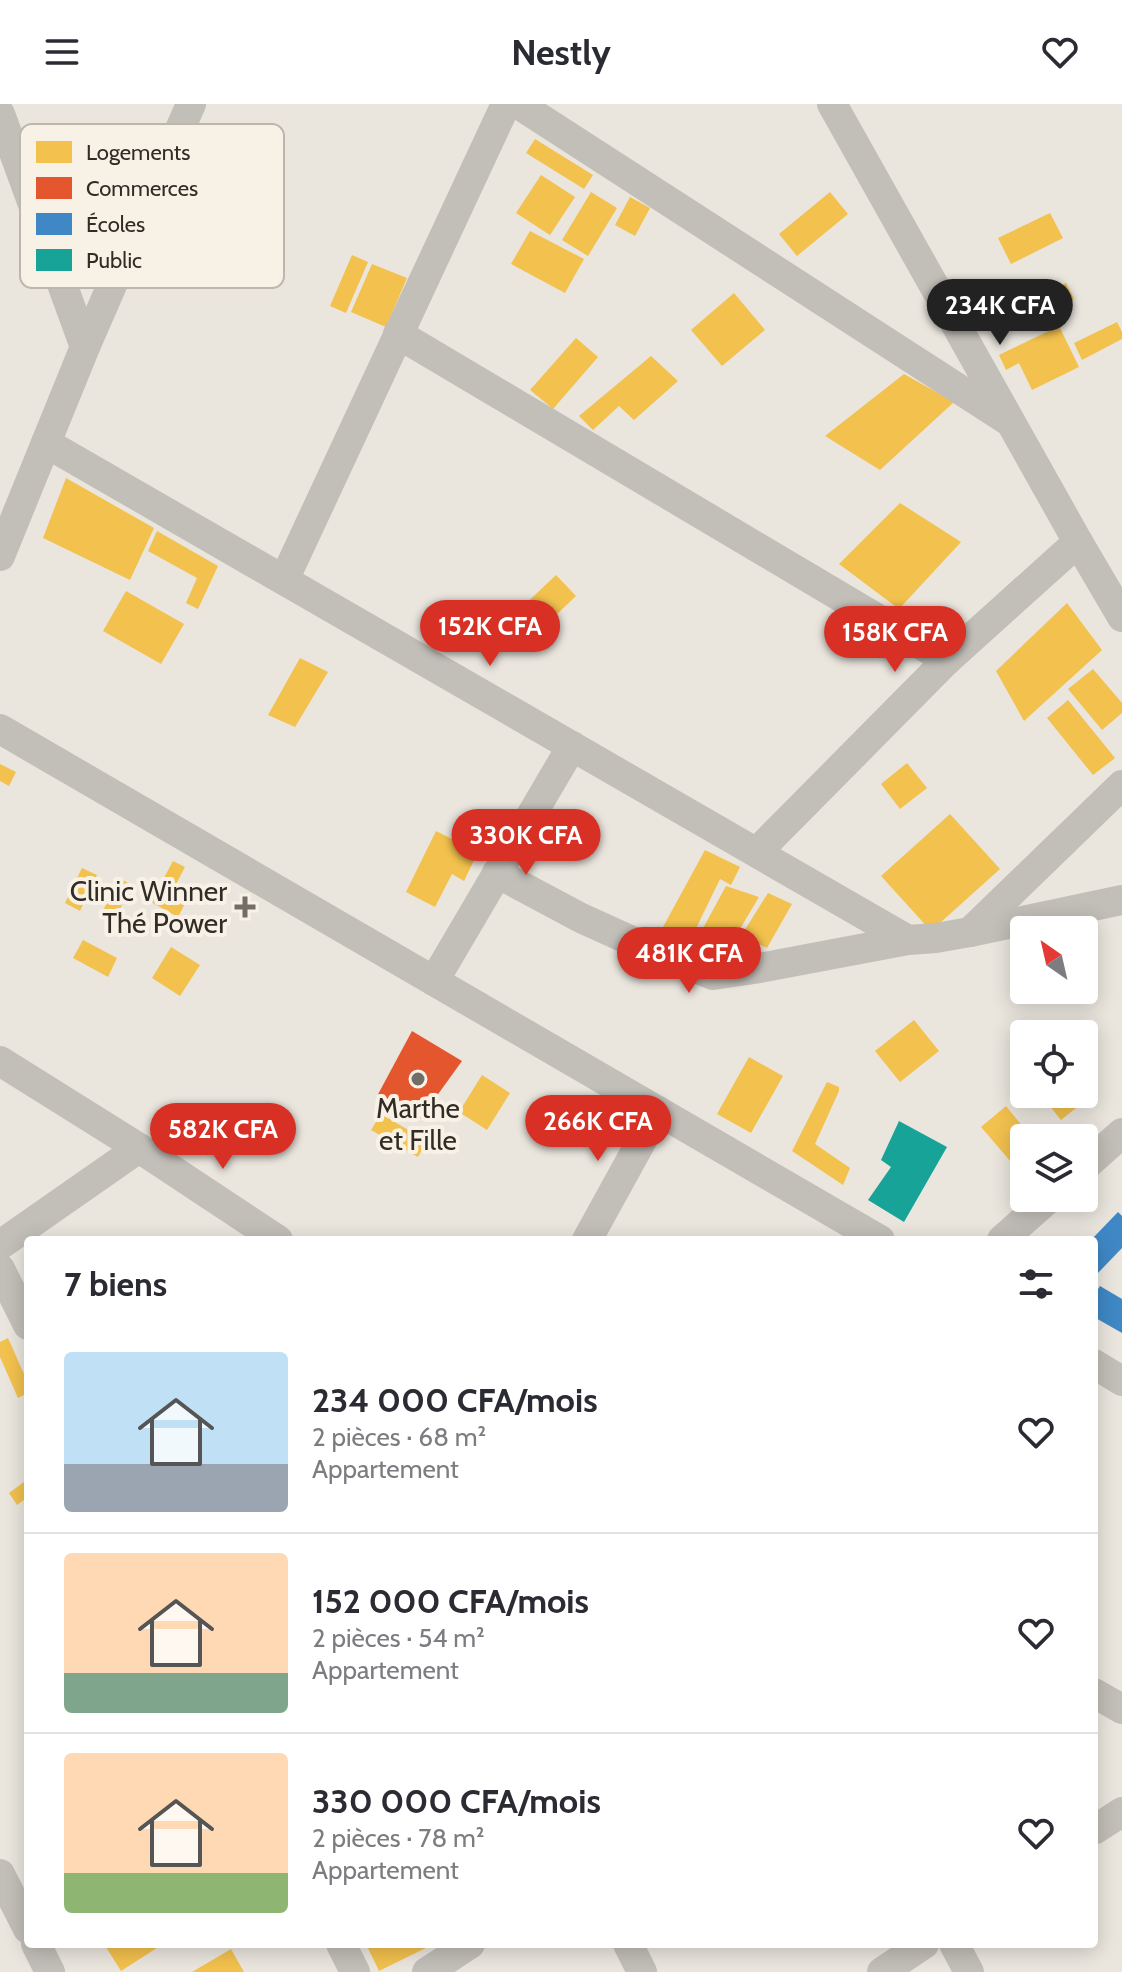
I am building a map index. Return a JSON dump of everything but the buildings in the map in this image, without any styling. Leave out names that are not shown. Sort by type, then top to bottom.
[{"type":"street","points":[[182,124],[191,104]]},
{"type":"street","points":[[284,580],[506,104]]},
{"type":"street","points":[[518,104],[1013,424]]},
{"type":"street","points":[[832,104],[1122,617]]},
{"type":"street","points":[[0,114],[20,169]]},
{"type":"street","points":[[63,288],[85,347]]},
{"type":"street","points":[[0,556],[111,288]]},
{"type":"street","points":[[398,334],[947,660]]},
{"type":"street","points":[[46,443],[908,940]]},
{"type":"street","points":[[757,852],[947,660],[1078,542]]},
{"type":"street","points":[[0,729],[873,1236]]},
{"type":"street","points":[[434,981],[572,746]]},
{"type":"street","points":[[970,932],[1122,785]]},
{"type":"street","points":[[497,873],[581,918],[713,975],[970,932],[1122,900]]},
{"type":"street","points":[[0,1061],[272,1236]]},
{"type":"street","points":[[589,1236],[658,1111]]},
{"type":"street","points":[[1098,1154],[1122,1133]]},
{"type":"street","points":[[0,1245],[139,1148]]},
{"type":"street","points":[[1006,1236],[1033,1212]]},
{"type":"street","points":[[0,1269],[24,1317]]},
{"type":"street","points":[[1098,1366],[1122,1381]]},
{"type":"street","points":[[1098,1695],[1122,1709]]},
{"type":"street","points":[[1098,1827],[1122,1812]]},
{"type":"street","points":[[0,1874],[24,1921]]},
{"type":"street","points":[[38,1948],[50,1972]]},
{"type":"street","points":[[343,1948],[355,1972]]},
{"type":"street","points":[[427,1972],[464,1948]]},
{"type":"street","points":[[630,1948],[642,1972]]},
{"type":"street","points":[[882,1972],[918,1948]]},
{"type":"street","points":[[956,1948],[969,1972]]},
{"type":"place","name":"Clinic Winner Thé Power","points":[[245,907]]},
{"type":"place","name":"Marthe et Fille","points":[[418,1079]]}]
